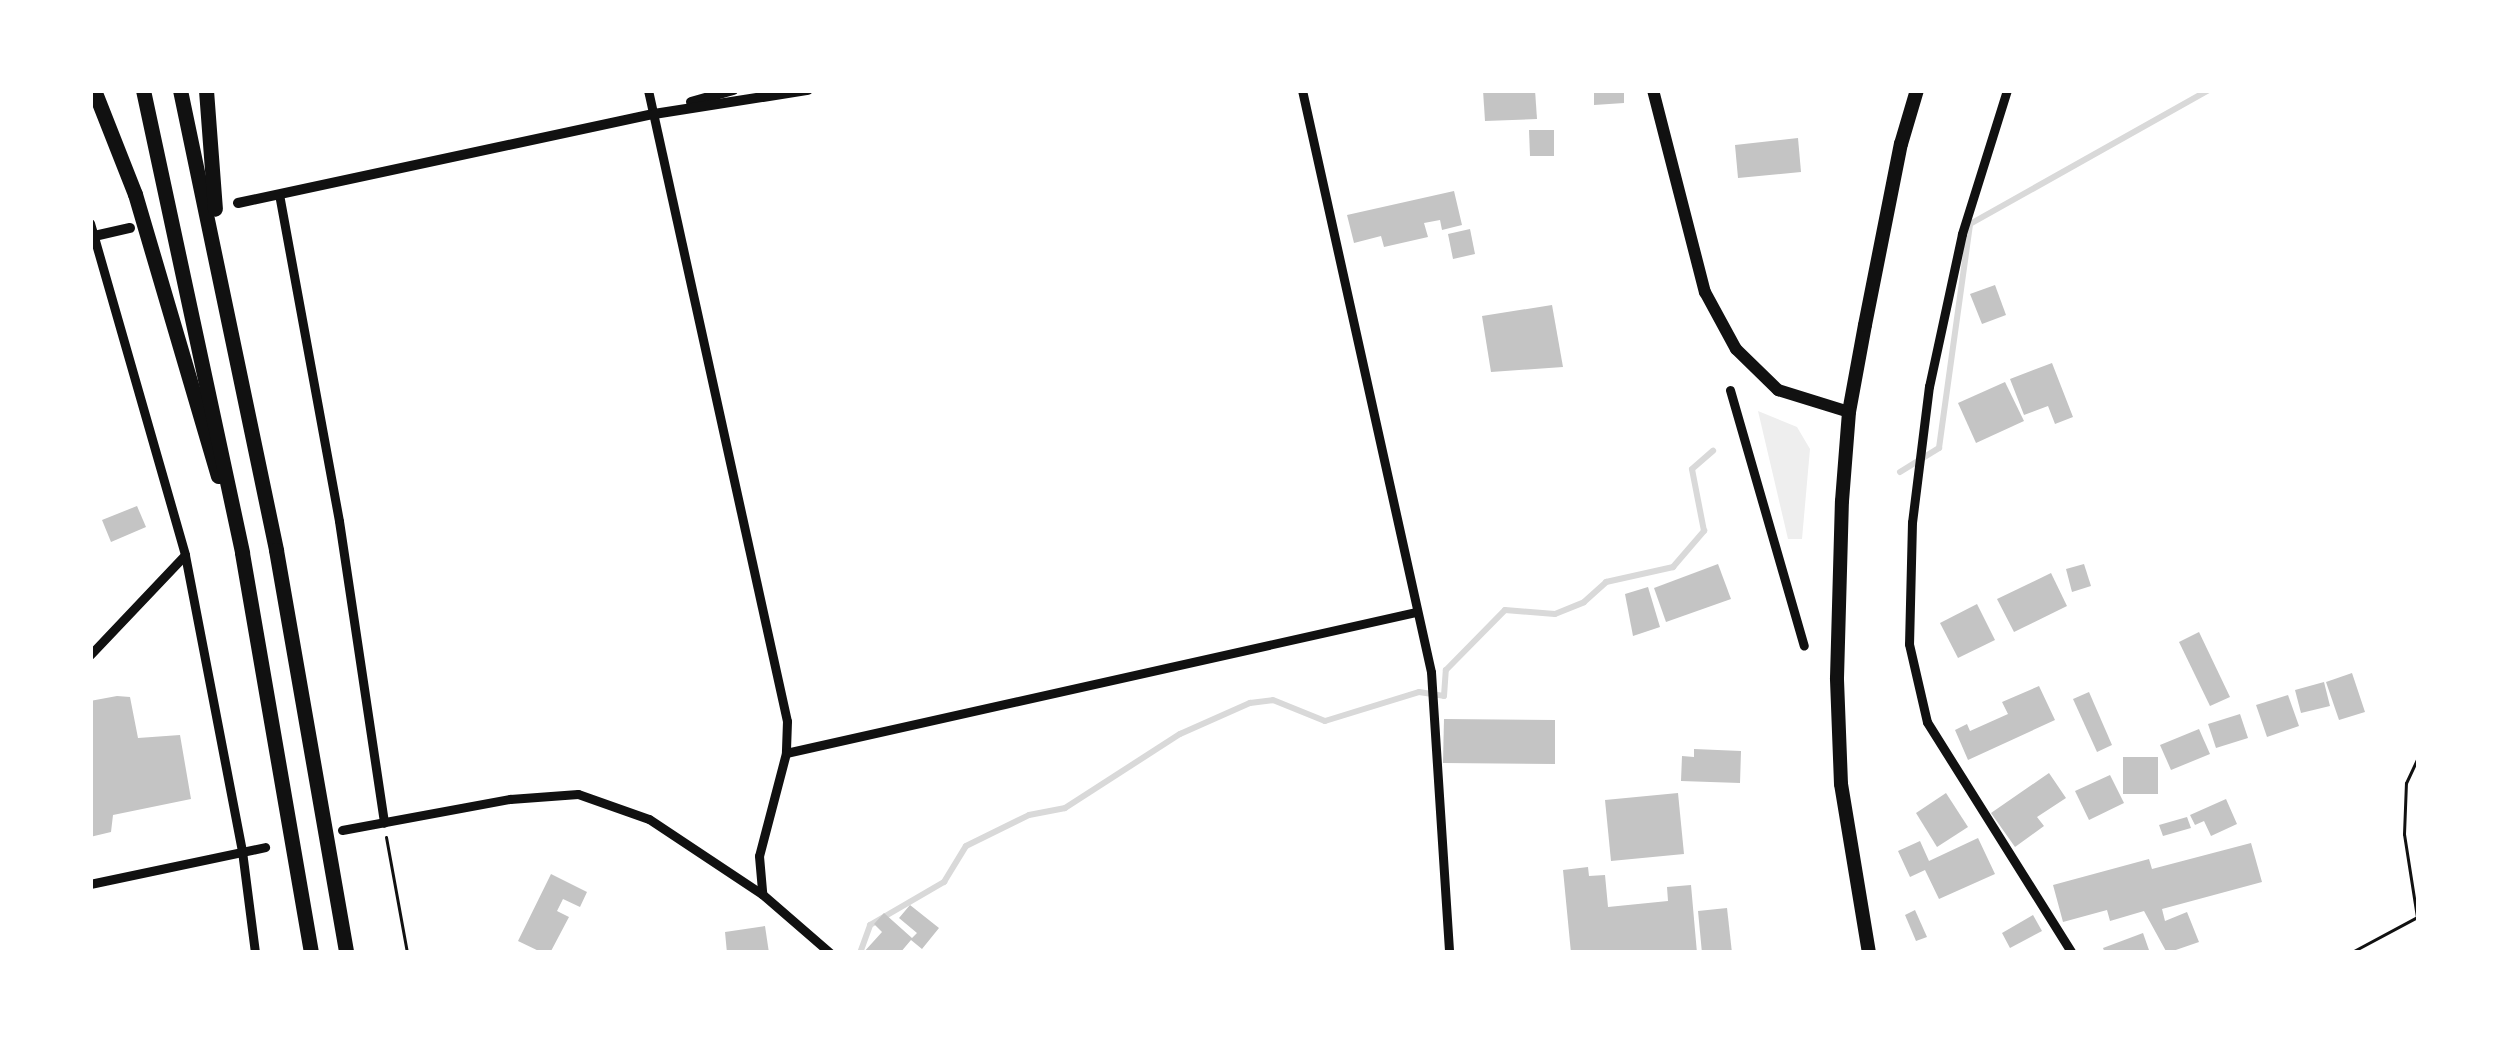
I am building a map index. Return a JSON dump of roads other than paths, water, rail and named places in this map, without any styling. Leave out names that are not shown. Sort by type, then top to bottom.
[{"type":"highway","points":[[94,90],[135,194],[242,553]]},
{"type":"highway","points":[[143,90],[242,553],[311,953]]},
{"type":"highway","points":[[180,90],[220,266],[346,953]]},
{"type":"highway","points":[[206,90],[220,266]]},
{"type":"highway","points":[[1869,953],[1841,784],[1837,678],[1850,412],[1901,145],[1917,90]]},
{"type":"main road","points":[[1653,90],[1705,292],[1736,349],[1778,389],[1850,412]]},
{"type":"street","points":[[649,90],[787,721],[786,753],[759,856],[762,894]]},
{"type":"street","points":[[653,114],[733,90]]},
{"type":"street","points":[[238,203],[653,114],[808,90]]},
{"type":"street","points":[[1302,90],[1431,672],[1448,953]]},
{"type":"street","points":[[2007,90],[1962,234],[1929,386],[1912,523],[1909,644],[1927,722],[2072,953]]},
{"type":"street","points":[[279,194],[339,521],[384,823]]},
{"type":"street","points":[[130,228],[91,232],[185,555],[242,851],[255,953]]},
{"type":"street","points":[[1730,390],[1804,646]]},
{"type":"street","points":[[90,656],[185,555]]},
{"type":"street","points":[[786,753],[1416,612]]},
{"type":"street","points":[[342,830],[509,799],[578,794],[649,819],[762,894],[830,953]]},
{"type":"street","points":[[90,884],[266,847]]},
{"type":"waterway","points":[[1900,472],[1939,448],[1970,224],[2209,90]]},
{"type":"waterway","points":[[860,953],[870,925],[944,882],[966,846],[1029,815],[1065,808],[1180,734],[1250,703],[1273,700],[1325,721],[1419,692],[1444,696],[1446,670],[1505,610],[1555,614],[1584,602],[1606,582],[1673,567],[1704,531],[1692,469],[1713,451]]}]
